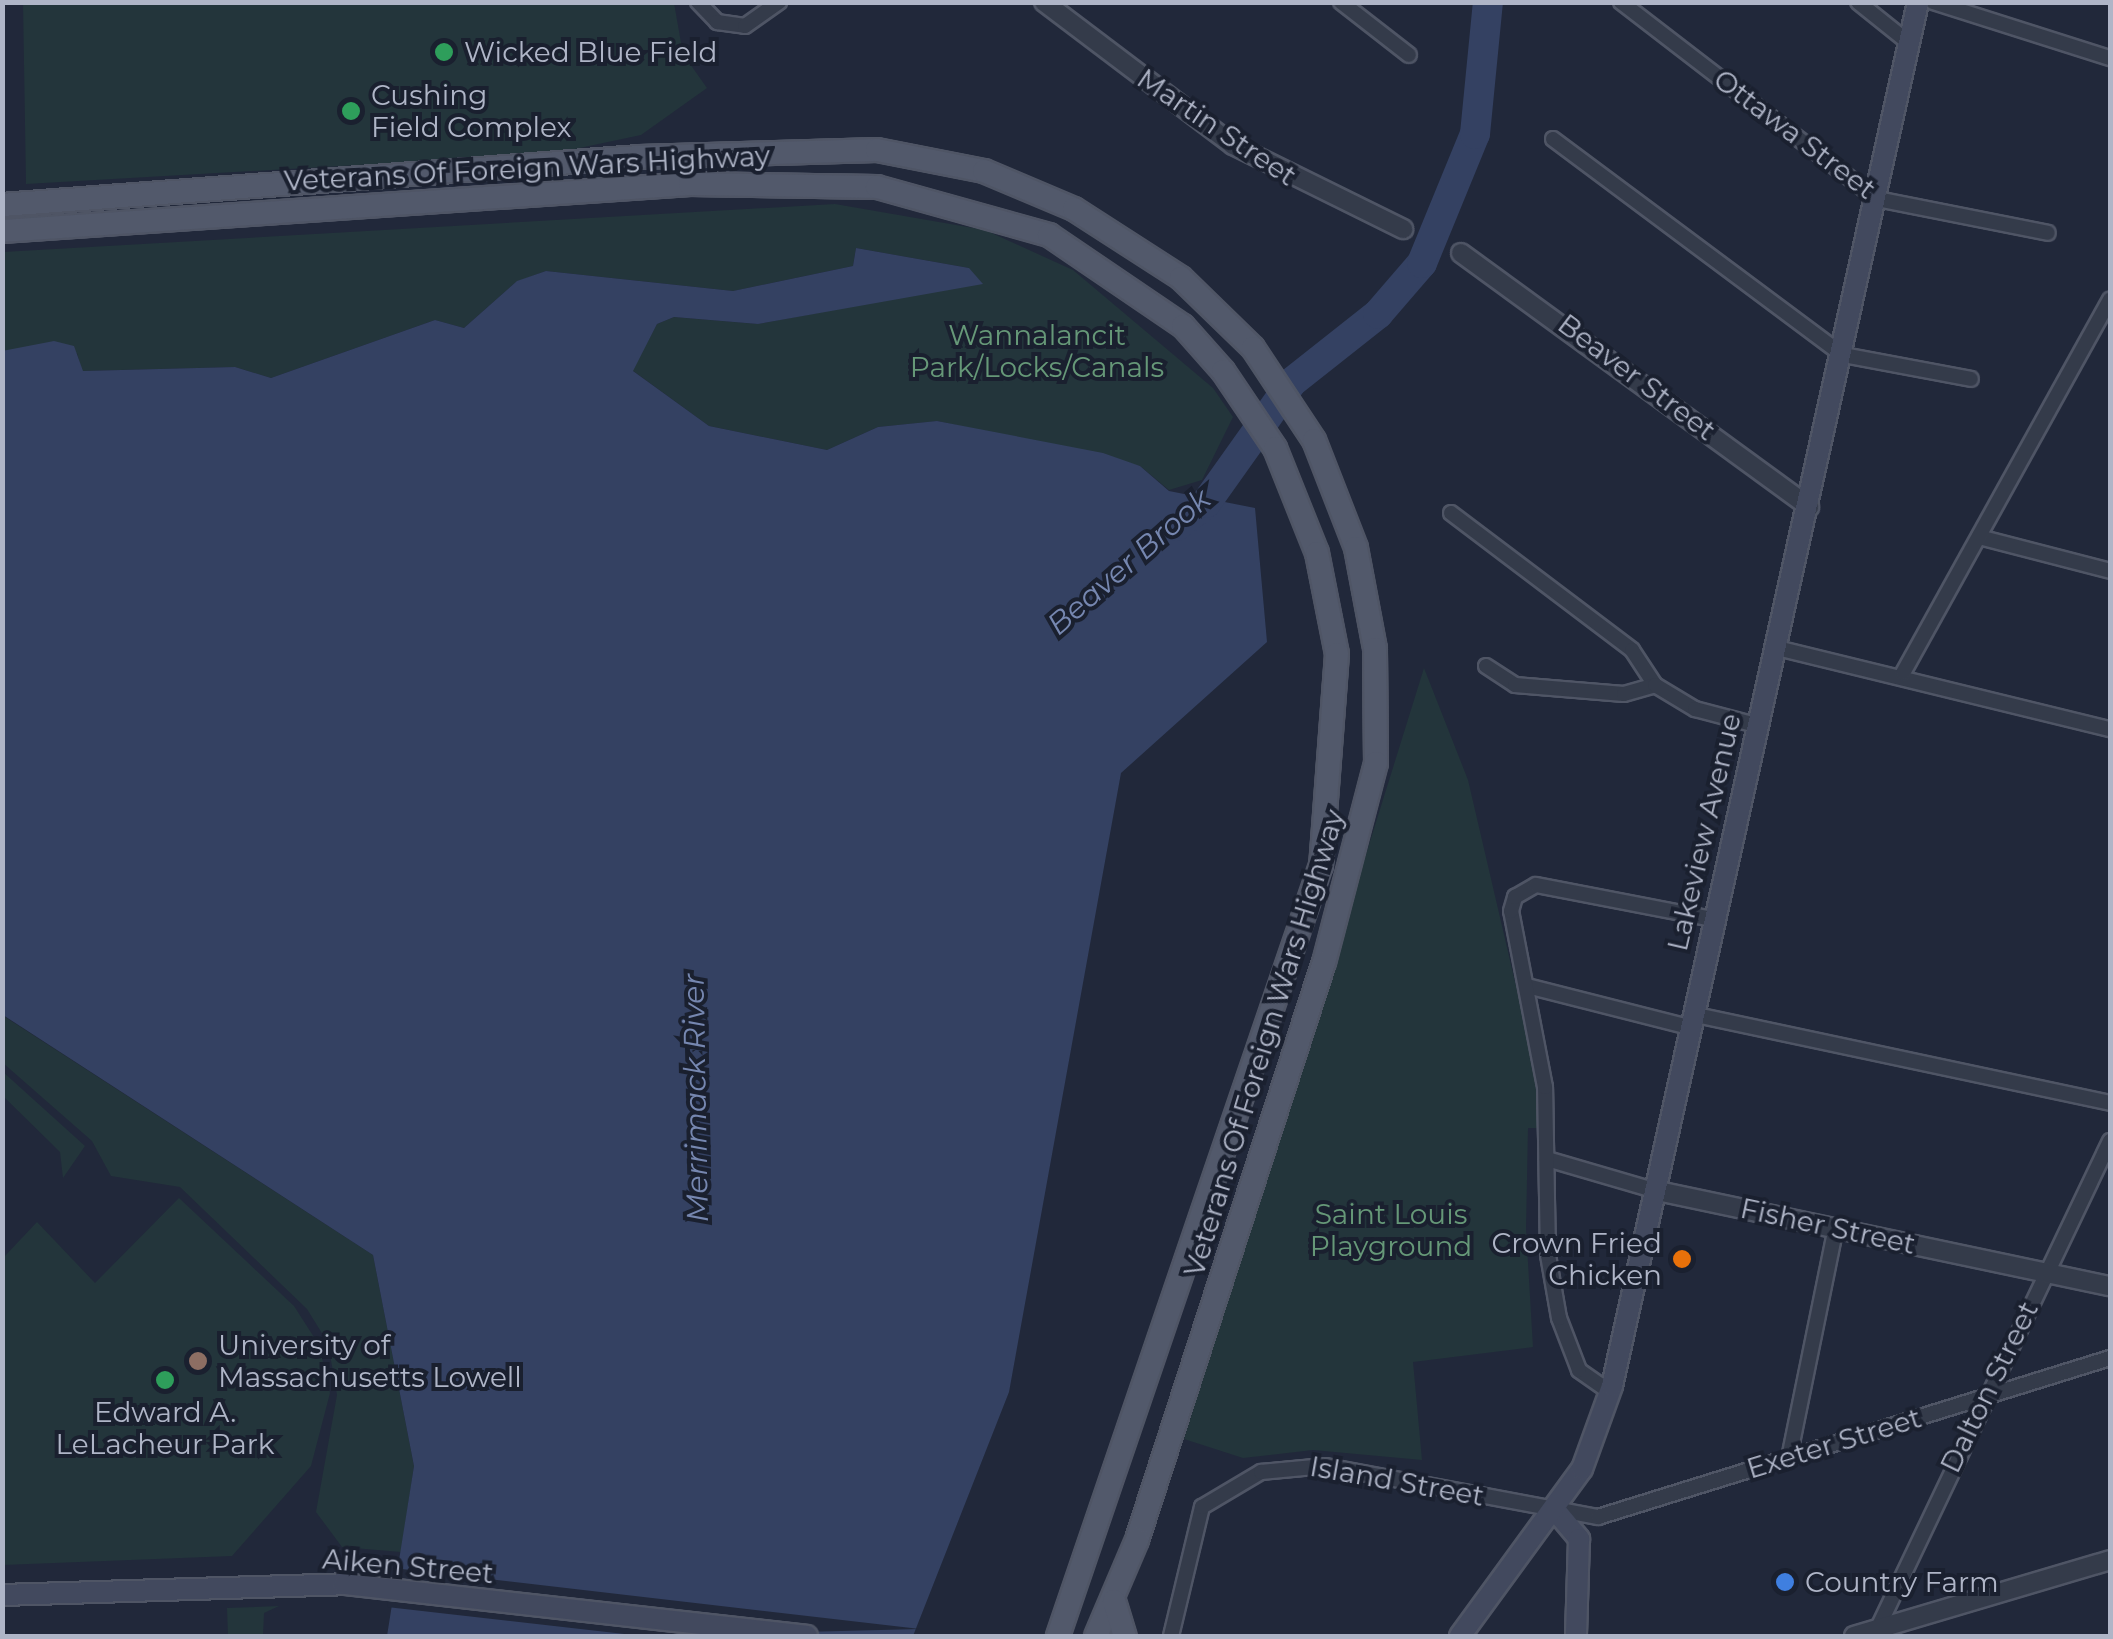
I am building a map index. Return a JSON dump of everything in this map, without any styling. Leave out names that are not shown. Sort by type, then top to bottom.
[{"type":"main road","name":"Lakeview Avenue","points":[[1460,1636],[1556,1510],[1582,1469],[1610,1392],[1773,647],[1843,355],[1918,2]]},
{"type":"main road","name":"Veterans Of Foreign Wars Highway","points":[[2,205],[639,157],[877,150],[984,171],[1060,202],[1181,278],[1253,348],[1301,418],[1341,502],[1372,614],[1376,763],[1324,962],[1114,1601],[1096,1636]]},
{"type":"main road","name":"Veterans Of Foreign Wars Highway","points":[[2,232],[690,184],[877,187],[1049,235],[1142,294],[1223,371],[1275,448],[1318,553],[1337,654],[1321,865],[1058,1636]]},
{"type":"main road","points":[[1556,1510],[1579,1539],[1576,1636]]},
{"type":"main road","name":"Aiken Street","points":[[2,1595],[369,1586],[807,1636]]},
{"type":"main road","points":[[1114,1601],[1125,1636]]},
{"type":"street","points":[[698,2],[727,26],[760,22],[779,2]]},
{"type":"street","name":"Martin Street","points":[[1044,2],[1233,145],[1403,230]]},
{"type":"street","points":[[1340,2],[1408,55]]},
{"type":"street","name":"Ottawa Street","points":[[1621,2],[1877,198],[2048,233]]},
{"type":"street","points":[[1858,2],[1908,42]]},
{"type":"street","points":[[1933,2],[2110,58]]},
{"type":"street","points":[[1553,139],[1843,355],[1971,379]]},
{"type":"street","name":"Beaver Street","points":[[1461,253],[1809,507]]},
{"type":"street","points":[[1903,673],[2110,299]]},
{"type":"street","points":[[1450,514],[1632,650],[1655,685],[1695,708],[1756,725]]},
{"type":"street","points":[[1979,537],[2110,571]]},
{"type":"street","points":[[1773,647],[1903,673],[2110,729]]},
{"type":"street","points":[[1486,666],[1515,685],[1624,694],[1655,685]]},
{"type":"street","points":[[1610,1392],[1579,1370],[1559,1318],[1547,1159],[1527,986],[1511,911],[1514,897],[1536,885],[1713,919]]},
{"type":"street","points":[[1527,986],[2110,1103]]},
{"type":"street","name":"Dalton Street","points":[[1876,1632],[1983,1397],[2110,1140]]},
{"type":"street","name":"Fisher Street","points":[[1547,1159],[1653,1190],[2110,1286]]},
{"type":"street","points":[[1789,1458],[1836,1227]]},
{"type":"street","name":"Exeter Street","points":[[1556,1510],[1598,1517],[2110,1358]]},
{"type":"street","name":"Island Street","points":[[1170,1636],[1198,1516],[1261,1472],[1325,1466],[1556,1510]]},
{"type":"street","points":[[1854,1636],[2110,1560]]},
{"type":"street","points":[[1876,1632],[1897,1636]]},
{"type":"green space","name":"Cushing Field Complex","points":[[23,3],[674,3],[683,54],[707,88],[641,135],[551,154],[26,184]]},
{"type":"green space","name":"Wannalancit Park/Locks/Canals","points":[[835,204],[985,230],[1073,270],[1213,388],[1233,417],[1202,480],[1169,490],[1140,466],[938,421],[878,427],[827,450],[709,426],[632,370],[657,324],[674,317],[758,324],[897,298],[969,268],[856,248],[853,266],[733,291],[546,271],[516,282],[464,328],[435,320],[271,378],[235,367],[82,371],[77,353],[3,351],[3,252]]},
{"type":"green space","name":"Saint Louis Playground","points":[[1424,668],[1468,780],[1536,1072],[1539,1128],[1528,1128],[1526,1229],[1533,1347],[1413,1362],[1422,1460],[1313,1450],[1243,1458],[1184,1439]]},
{"type":"green space","points":[[2,1015],[373,1255],[414,1466],[401,1552],[342,1547],[316,1512],[337,1395],[328,1343],[307,1309],[180,1187],[111,1176],[92,1141],[3,1063]]},
{"type":"green space","points":[[2,1071],[85,1146],[63,1178],[60,1152],[3,1096]]},
{"type":"green space","name":"Edward A. LeLacheur Park","points":[[179,1198],[294,1306],[319,1345],[330,1393],[311,1466],[232,1556],[3,1565],[3,1258],[37,1222],[95,1283]]},
{"type":"green space","points":[[279,1606],[264,1613],[263,1636],[228,1636],[227,1608]]},
{"type":"water","name":"Merrimack River","points":[[856,248],[969,268],[983,284],[758,324],[674,317],[657,324],[633,371],[709,426],[827,450],[878,427],[937,421],[1103,453],[1140,466],[1169,491],[1255,508],[1267,642],[1121,773],[1009,1392],[913,1636],[387,1636],[414,1466],[373,1255],[3,1015],[2,351],[54,341],[74,346],[83,371],[235,367],[271,378],[435,320],[464,328],[517,281],[546,271],[733,291],[853,266]]},
{"type":"pier","points":[[393,1568],[920,1629],[642,1636],[387,1607]]},
{"type":"waterway","name":"Beaver Brook","points":[[1177,526],[1206,503],[1292,382],[1378,314],[1422,263],[1475,134],[1488,2]]},
{"type":"place","name":"Wicked Blue Field","points":[[444,52]]},
{"type":"place","name":"Cushing Field Complex","points":[[351,111]]},
{"type":"place","name":"Crown Fried Chicken","points":[[1682,1259]]},
{"type":"place","name":"University of Massachusetts Lowell","points":[[198,1361]]},
{"type":"place","name":"Edward A. LeLacheur Park","points":[[165,1380]]},
{"type":"place","name":"Country Farm","points":[[1785,1582]]}]
